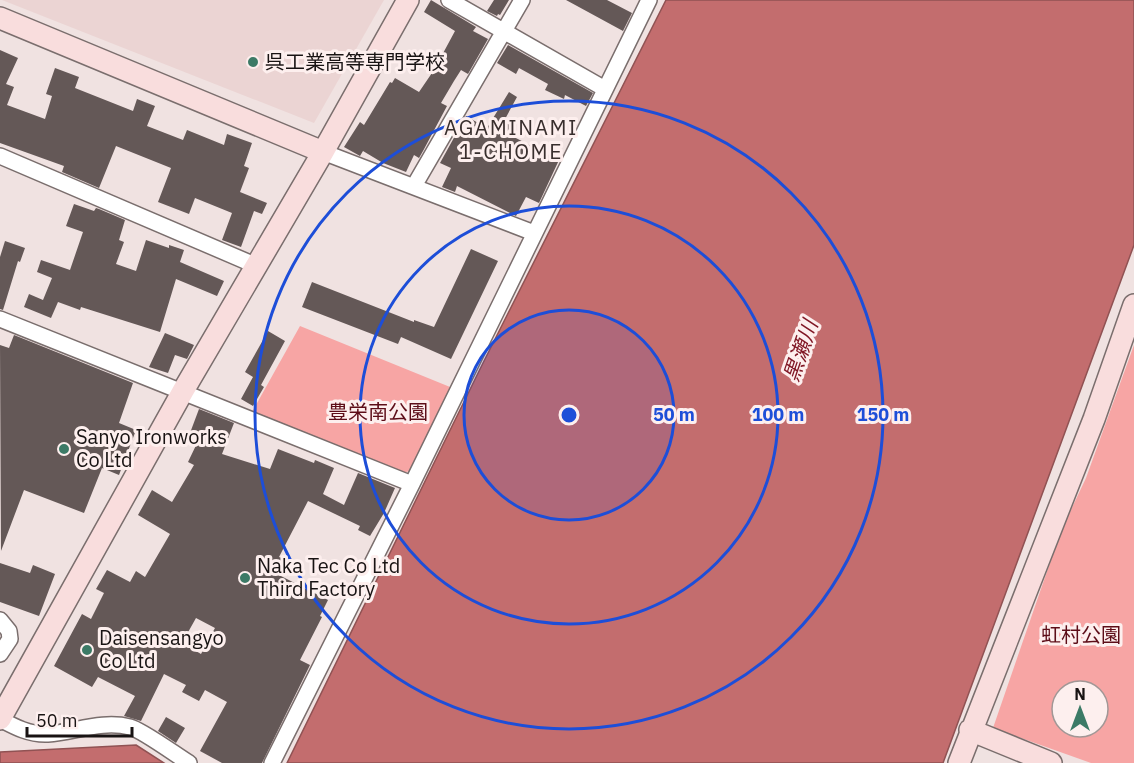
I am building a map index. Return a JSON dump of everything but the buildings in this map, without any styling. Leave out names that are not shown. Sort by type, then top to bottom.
[{"type":"street","points":[[189,763],[131,727],[87,727],[46,734],[21,730],[0,719],[183,391],[323,152],[408,0]]},
{"type":"street","points":[[449,0],[605,89]]},
{"type":"street","points":[[414,186],[522,0]]},
{"type":"street","points":[[272,763],[412,484],[649,0]]},
{"type":"street","points":[[0,18],[323,152],[534,233]]},
{"type":"street","points":[[0,156],[257,266]]},
{"type":"street","points":[[959,763],[970,730],[1094,419],[1134,305]]},
{"type":"street","points":[[0,319],[412,484]]},
{"type":"street","points":[[0,620],[9,631],[10,639],[0,654]]},
{"type":"street","points":[[970,730],[1051,763]]},
{"type":"shaded area","name":"呉工業高等専門学校","points":[[2,0],[384,0],[314,123]]},
{"type":"green space","name":"豊栄南公園","points":[[300,326],[455,389],[413,470],[396,475],[252,412]]},
{"type":"green space","name":"虹村公園","points":[[1134,345],[1134,763],[1091,763],[993,728],[1061,531],[1086,478]]},
{"type":"water","name":"黒瀬川","points":[[666,0],[1134,0],[1134,245],[943,763],[287,763],[483,363]]},
{"type":"water","points":[[136,745],[164,763],[0,763],[0,752]]},
{"type":"place","name":"呉工業高等専門学校","points":[[253,62]]},
{"type":"place","name":"Sanyo Ironworks Co Ltd","points":[[64,449]]},
{"type":"place","name":"Naka Tec Co Ltd Third Factory","points":[[245,578]]},
{"type":"place","name":"Daisensangyo Co Ltd","points":[[87,650]]},
{"type":"district","name":"AGAMINAMI 1-CHOME","points":[[511,140]]}]
